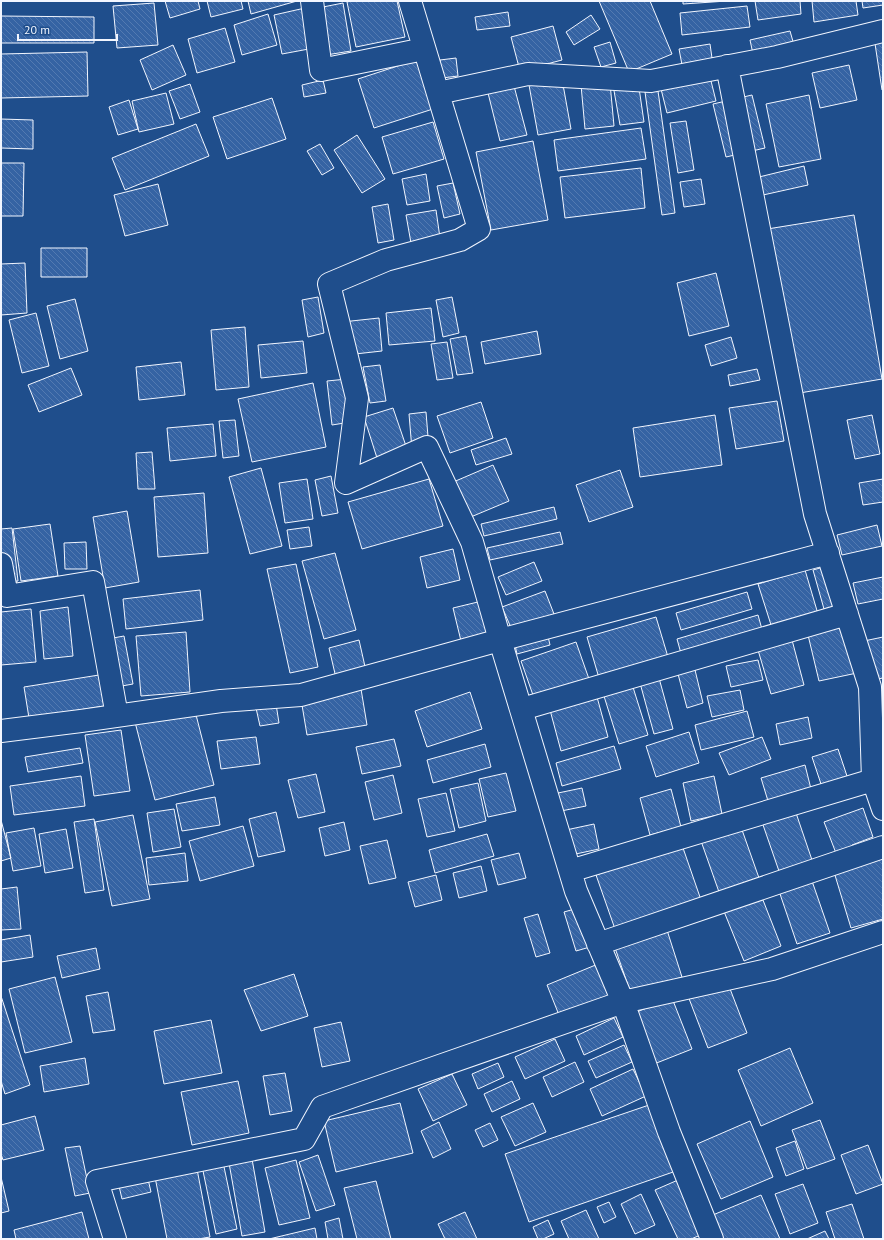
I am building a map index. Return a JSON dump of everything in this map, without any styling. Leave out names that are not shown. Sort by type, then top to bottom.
[{"type":"street","points":[[312,1],[321,70],[424,49]]},
{"type":"street","points":[[410,1],[479,229],[460,240],[386,260],[329,284],[357,398],[346,483],[427,447],[472,542],[576,892],[623,1002],[669,1132],[712,1239]]},
{"type":"street","points":[[438,93],[528,74],[651,81],[777,57],[883,31]]},
{"type":"street","points":[[726,66],[815,514],[870,688],[873,780],[883,809]]},
{"type":"street","points":[[1,731],[221,701],[301,695],[500,640],[828,553]]},
{"type":"street","points":[[1,564],[7,596],[93,582],[117,716]]},
{"type":"street","points":[[522,709],[847,614]]},
{"type":"street","points":[[570,871],[873,780]]},
{"type":"street","points":[[598,944],[883,847]]},
{"type":"street","points":[[115,1239],[97,1181],[304,1139],[322,1107],[623,1002],[772,969],[883,932]]},
{"type":"building","points":[[165,1],[198,1],[200,9],[170,18]]},
{"type":"building","points":[[207,1],[241,1],[243,9],[211,17]]},
{"type":"building","points":[[248,1],[297,1],[251,14]]},
{"type":"building","points":[[397,1],[405,37],[356,47],[347,2]]},
{"type":"building","points":[[599,1],[650,1],[672,54],[629,72]]},
{"type":"building","points":[[683,1],[727,1],[683,4]]},
{"type":"building","points":[[755,1],[800,1],[801,14],[758,20]]},
{"type":"building","points":[[812,1],[856,1],[858,15],[814,22]]},
{"type":"building","points":[[862,1],[883,1],[883,5],[863,8]]},
{"type":"building","points":[[154,3],[158,45],[117,48],[113,6]]},
{"type":"building","points":[[343,3],[351,51],[326,55],[318,8]]},
{"type":"building","points":[[747,6],[750,27],[682,35],[680,13]]},
{"type":"building","points":[[305,8],[314,48],[282,54],[274,15]]},
{"type":"building","points":[[508,12],[510,26],[477,30],[475,17]]},
{"type":"building","points":[[268,14],[277,45],[242,55],[234,25]]},
{"type":"building","points":[[591,15],[600,29],[574,45],[566,32]]},
{"type":"building","points":[[1,16],[94,17],[94,43],[1,43]]},
{"type":"building","points":[[553,26],[562,60],[520,71],[511,37]]},
{"type":"building","points":[[225,28],[235,62],[197,73],[188,39]]},
{"type":"building","points":[[790,31],[794,45],[753,54],[750,40]]},
{"type":"building","points":[[883,35],[883,89],[882,90],[874,37]]},
{"type":"building","points":[[610,42],[616,63],[601,67],[594,47]]},
{"type":"building","points":[[710,44],[713,65],[683,70],[679,49]]},
{"type":"building","points":[[173,45],[186,75],[152,90],[140,60]]},
{"type":"building","points":[[87,52],[88,96],[1,98],[1,54]]},
{"type":"building","points":[[456,58],[458,76],[442,78],[440,60]]},
{"type":"building","points":[[419,59],[436,108],[374,128],[358,79]]},
{"type":"building","points":[[849,65],[857,100],[820,108],[812,73]]},
{"type":"building","points":[[710,77],[716,101],[667,113],[661,89]]},
{"type":"building","points":[[562,79],[571,129],[538,135],[529,85]]},
{"type":"building","points":[[323,80],[326,93],[304,97],[302,85]]},
{"type":"building","points":[[638,81],[644,122],[620,125],[613,85]]},
{"type":"building","points":[[610,83],[614,126],[585,129],[581,85]]},
{"type":"building","points":[[190,84],[200,112],[180,119],[169,91]]},
{"type":"building","points":[[514,86],[527,135],[500,141],[488,93]]},
{"type":"building","points":[[658,91],[675,213],[662,215],[645,92]]},
{"type":"building","points":[[166,93],[174,124],[139,132],[132,101]]},
{"type":"building","points":[[752,95],[765,148],[726,157],[713,104]]},
{"type":"building","points":[[809,95],[821,159],[779,167],[766,104]]},
{"type":"building","points":[[272,98],[286,139],[227,159],[213,117]]},
{"type":"building","points":[[129,100],[138,129],[118,135],[109,107]]},
{"type":"building","points":[[1,119],[33,120],[33,149],[1,148]]},
{"type":"building","points":[[686,121],[694,170],[678,173],[670,123]]},
{"type":"building","points":[[433,122],[444,159],[393,174],[382,137]]},
{"type":"building","points":[[196,124],[209,156],[125,190],[112,158]]},
{"type":"building","points":[[641,128],[646,159],[558,171],[554,140]]},
{"type":"building","points":[[357,135],[385,179],[362,193],[334,150]]},
{"type":"building","points":[[533,141],[548,220],[491,230],[476,152]]},
{"type":"building","points":[[320,144],[334,168],[322,175],[307,151]]},
{"type":"building","points":[[1,163],[24,163],[23,216],[1,216]]},
{"type":"building","points":[[804,166],[808,185],[763,195],[759,177]]},
{"type":"building","points":[[641,168],[645,208],[565,218],[560,177]]},
{"type":"building","points":[[426,174],[430,201],[407,205],[402,179]]},
{"type":"building","points":[[701,179],[705,204],[684,207],[680,182]]},
{"type":"building","points":[[453,183],[460,214],[444,218],[437,186]]},
{"type":"building","points":[[158,184],[168,225],[125,236],[114,195]]},
{"type":"building","points":[[388,204],[394,240],[378,243],[372,207]]},
{"type":"building","points":[[436,210],[440,238],[411,243],[406,215]]},
{"type":"building","points":[[854,215],[882,379],[782,396],[755,231]]},
{"type":"building","points":[[41,248],[87,248],[87,277],[41,277]]},
{"type":"building","points":[[25,263],[27,313],[1,315],[1,264]]},
{"type":"building","points":[[716,273],[729,326],[689,336],[677,283]]},
{"type":"building","points":[[318,297],[324,333],[308,337],[302,300]]},
{"type":"building","points":[[452,297],[459,333],[443,337],[436,300]]},
{"type":"building","points":[[75,299],[88,351],[60,359],[47,306]]},
{"type":"building","points":[[431,308],[435,341],[389,345],[386,313]]},
{"type":"building","points":[[36,313],[49,366],[22,373],[9,320]]},
{"type":"building","points":[[379,318],[382,351],[337,356],[333,323]]},
{"type":"building","points":[[245,327],[249,387],[216,390],[211,330]]},
{"type":"building","points":[[537,331],[541,354],[485,364],[481,342]]},
{"type":"building","points":[[466,336],[473,373],[457,375],[450,339]]},
{"type":"building","points":[[731,337],[737,358],[711,366],[705,345]]},
{"type":"building","points":[[303,341],[307,373],[261,378],[258,345]]},
{"type":"building","points":[[447,342],[453,378],[437,380],[431,344]]},
{"type":"building","points":[[181,362],[185,395],[139,400],[136,367]]},
{"type":"building","points":[[380,365],[386,401],[370,403],[363,367]]},
{"type":"building","points":[[71,368],[82,395],[39,412],[28,385]]},
{"type":"building","points":[[757,369],[760,380],[730,386],[728,375]]},
{"type":"building","points":[[357,378],[363,420],[332,425],[327,381]]},
{"type":"building","points":[[313,383],[326,447],[252,462],[238,399]]},
{"type":"building","points":[[777,401],[784,441],[736,449],[729,408]]},
{"type":"building","points":[[481,402],[493,438],[450,453],[437,416]]},
{"type":"building","points":[[393,408],[407,449],[377,458],[364,417]]},
{"type":"building","points":[[426,412],[429,449],[412,450],[409,414]]},
{"type":"building","points":[[715,415],[722,465],[640,477],[633,428]]},
{"type":"building","points":[[872,415],[880,454],[855,459],[847,420]]},
{"type":"building","points":[[235,420],[239,456],[223,458],[219,421]]},
{"type":"building","points":[[213,424],[216,456],[170,461],[167,428]]},
{"type":"building","points":[[506,438],[512,454],[476,465],[471,450]]},
{"type":"building","points":[[152,452],[155,489],[138,489],[136,453]]},
{"type":"building","points":[[493,465],[509,501],[466,519],[451,483]]},
{"type":"building","points":[[261,468],[282,546],[250,554],[229,477]]},
{"type":"building","points":[[620,470],[633,507],[589,522],[576,485]]},
{"type":"building","points":[[331,476],[338,513],[322,516],[315,480]]},
{"type":"building","points":[[307,479],[313,519],[285,523],[279,483]]},
{"type":"building","points":[[429,479],[443,526],[362,549],[348,502]]},
{"type":"building","points":[[883,479],[883,502],[863,505],[859,483]]},
{"type":"building","points":[[204,493],[208,553],[158,557],[154,497]]},
{"type":"building","points":[[554,507],[557,519],[484,536],[481,524]]},
{"type":"building","points":[[127,511],[139,582],[105,588],[93,517]]},
{"type":"building","points":[[50,524],[58,576],[21,581],[13,529]]},
{"type":"building","points":[[877,525],[882,546],[842,555],[837,535]]},
{"type":"building","points":[[309,527],[312,546],[290,549],[287,530]]},
{"type":"building","points":[[12,528],[18,581],[1,583],[1,529]]},
{"type":"building","points":[[560,532],[563,544],[490,560],[487,548]]},
{"type":"building","points":[[86,542],[87,569],[65,569],[64,543]]},
{"type":"building","points":[[453,549],[460,580],[427,588],[420,557]]},
{"type":"building","points":[[335,553],[356,630],[324,639],[302,561]]},
{"type":"building","points":[[534,562],[542,581],[506,595],[498,577]]},
{"type":"building","points":[[296,564],[318,667],[290,673],[267,569]]},
{"type":"building","points":[[827,566],[839,605],[824,609],[813,570]]},
{"type":"building","points":[[805,570],[818,614],[772,628],[758,584]]},
{"type":"building","points":[[883,577],[883,599],[858,604],[853,583]]},
{"type":"building","points":[[200,590],[203,620],[126,629],[123,599]]},
{"type":"building","points":[[545,591],[554,614],[512,630],[502,607]]},
{"type":"building","points":[[747,592],[752,609],[681,630],[676,613]]},
{"type":"building","points":[[482,601],[489,633],[461,641],[453,608]]},
{"type":"building","points":[[68,607],[73,656],[44,659],[40,611]]},
{"type":"building","points":[[31,609],[36,662],[1,665],[1,612]]},
{"type":"building","points":[[758,615],[763,633],[682,657],[677,639]]},
{"type":"building","points":[[656,617],[668,657],[599,678],[587,637]]},
{"type":"building","points":[[846,626],[857,673],[819,681],[808,635]]},
{"type":"building","points":[[186,632],[190,692],[141,696],[136,636]]},
{"type":"building","points":[[547,632],[550,645],[517,654],[514,641]]},
{"type":"building","points":[[124,636],[133,684],[105,689],[97,641]]},
{"type":"building","points":[[883,637],[883,678],[872,680],[864,641]]},
{"type":"building","points":[[359,640],[366,671],[336,678],[329,648]]},
{"type":"building","points":[[792,640],[804,685],[771,694],[758,650]]},
{"type":"building","points":[[576,642],[589,679],[534,698],[521,661]]},
{"type":"building","points":[[758,660],[763,680],[731,687],[726,666]]},
{"type":"building","points":[[695,670],[703,703],[687,708],[678,674]]},
{"type":"building","points":[[99,675],[104,706],[29,718],[24,687]]},
{"type":"building","points":[[659,678],[673,729],[654,734],[640,683]]},
{"type":"building","points":[[632,684],[648,735],[619,744],[603,693]]},
{"type":"building","points":[[361,689],[367,725],[307,735],[301,699]]},
{"type":"building","points":[[740,690],[744,710],[712,717],[707,696]]},
{"type":"building","points":[[470,692],[482,729],[427,747],[415,711]]},
{"type":"building","points":[[597,697],[608,737],[561,751],[550,710]]},
{"type":"building","points":[[276,704],[279,723],[260,726],[256,708]]},
{"type":"building","points":[[194,707],[214,785],[155,800],[135,722]]},
{"type":"building","points":[[747,711],[754,737],[701,750],[695,725]]},
{"type":"building","points":[[808,717],[812,738],[780,745],[776,724]]},
{"type":"building","points":[[121,730],[130,791],[94,796],[85,735]]},
{"type":"building","points":[[689,732],[699,763],[656,777],[646,746]]},
{"type":"building","points":[[256,737],[260,764],[221,769],[217,741]]},
{"type":"building","points":[[762,737],[771,759],[729,775],[719,753]]},
{"type":"building","points":[[394,739],[401,766],[362,774],[356,747]]},
{"type":"building","points":[[485,744],[491,767],[433,783],[427,760]]},
{"type":"building","points":[[614,746],[621,769],[562,786],[556,763]]},
{"type":"building","points":[[80,748],[83,763],[28,772],[25,757]]},
{"type":"building","points":[[838,749],[849,782],[823,790],[812,757]]},
{"type":"building","points":[[805,765],[811,789],[768,801],[761,778]]},
{"type":"building","points":[[506,773],[516,811],[488,817],[479,779]]},
{"type":"building","points":[[316,774],[325,812],[298,818],[288,780]]},
{"type":"building","points":[[393,775],[402,813],[374,820],[365,782]]},
{"type":"building","points":[[81,776],[85,806],[14,815],[10,786]]},
{"type":"building","points":[[714,776],[722,814],[691,821],[683,783]]},
{"type":"building","points":[[478,783],[486,821],[459,828],[450,789]]},
{"type":"building","points":[[582,788],[586,806],[561,811],[558,793]]},
{"type":"building","points":[[671,789],[681,827],[650,835],[640,798]]},
{"type":"building","points":[[446,793],[455,831],[427,837],[418,799]]},
{"type":"building","points":[[215,797],[220,825],[182,831],[176,804]]},
{"type":"building","points":[[863,808],[873,837],[852,845],[856,855],[839,861],[824,822]]},
{"type":"building","points":[[174,809],[181,847],[153,852],[147,813]]},
{"type":"building","points":[[795,810],[813,863],[780,874],[762,822]]},
{"type":"building","points":[[276,812],[285,851],[258,857],[249,819]]},
{"type":"building","points":[[133,815],[150,899],[112,906],[95,822]]},
{"type":"building","points":[[94,819],[104,890],[85,893],[74,822]]},
{"type":"building","points":[[1,820],[11,858],[1,861]]},
{"type":"building","points":[[344,822],[350,850],[325,856],[319,828]]},
{"type":"building","points":[[594,824],[599,849],[571,855],[566,830]]},
{"type":"building","points":[[243,826],[254,866],[200,881],[189,841]]},
{"type":"building","points":[[741,827],[759,878],[719,892],[701,841]]},
{"type":"building","points":[[34,828],[41,866],[13,871],[6,833]]},
{"type":"building","points":[[66,829],[73,868],[45,873],[39,834]]},
{"type":"building","points":[[487,834],[494,856],[435,873],[429,850]]},
{"type":"building","points":[[387,840],[396,878],[369,884],[360,846]]},
{"type":"building","points":[[682,845],[701,900],[615,929],[596,875]]},
{"type":"building","points":[[185,853],[188,881],[149,885],[146,858]]},
{"type":"building","points":[[519,853],[526,878],[498,885],[491,860]]},
{"type":"building","points":[[883,857],[883,919],[851,928],[834,872]]},
{"type":"building","points":[[481,866],[487,891],[459,898],[453,873]]},
{"type":"building","points":[[436,875],[442,900],[415,907],[408,882]]},
{"type":"building","points":[[812,881],[830,933],[797,944],[779,891]]},
{"type":"building","points":[[17,887],[21,929],[1,930],[1,889]]},
{"type":"building","points":[[761,895],[781,946],[744,961],[723,909]]},
{"type":"building","points":[[578,908],[590,947],[576,951],[564,912]]},
{"type":"building","points":[[538,914],[550,953],[536,957],[524,918]]},
{"type":"building","points":[[666,927],[682,977],[631,994],[614,945]]},
{"type":"building","points":[[30,935],[33,957],[1,962],[1,940]]},
{"type":"building","points":[[96,948],[100,969],[62,978],[57,956]]},
{"type":"building","points":[[598,964],[612,998],[561,1020],[547,985]]},
{"type":"building","points":[[294,974],[308,1016],[261,1031],[244,990]]},
{"type":"building","points":[[55,977],[72,1042],[25,1053],[9,989]]},
{"type":"building","points":[[727,981],[747,1033],[708,1048],[688,996]]},
{"type":"building","points":[[108,992],[115,1030],[93,1033],[86,996]]},
{"type":"building","points":[[1,996],[30,1085],[5,1094],[1,1081]]},
{"type":"building","points":[[672,998],[692,1049],[654,1064],[634,1013]]},
{"type":"building","points":[[614,1018],[623,1037],[584,1055],[576,1036]]},
{"type":"building","points":[[211,1020],[222,1073],[164,1084],[154,1031]]},
{"type":"building","points":[[341,1022],[350,1061],[322,1067],[314,1028]]},
{"type":"building","points":[[555,1039],[565,1061],[525,1079],[515,1057]]},
{"type":"building","points":[[624,1045],[632,1062],[596,1078],[588,1061]]},
{"type":"building","points":[[790,1048],[813,1103],[761,1126],[738,1070]]},
{"type":"building","points":[[85,1058],[89,1084],[44,1092],[40,1066]]},
{"type":"building","points":[[575,1062],[584,1082],[552,1097],[543,1077]]},
{"type":"building","points":[[498,1063],[504,1077],[478,1089],[472,1074]]},
{"type":"building","points":[[633,1069],[646,1096],[602,1116],[590,1089]]},
{"type":"building","points":[[285,1073],[292,1111],[270,1115],[263,1076]]},
{"type":"building","points":[[452,1074],[467,1105],[433,1121],[418,1089]]},
{"type":"building","points":[[238,1081],[249,1133],[192,1145],[181,1092]]},
{"type":"building","points":[[512,1081],[520,1099],[492,1112],[484,1094]]},
{"type":"building","points":[[400,1103],[413,1153],[336,1172],[324,1121]]},
{"type":"building","points":[[533,1103],[546,1132],[515,1146],[501,1117]]},
{"type":"building","points":[[652,1104],[676,1171],[529,1222],[505,1154]]},
{"type":"building","points":[[35,1116],[44,1150],[3,1160],[1,1154],[1,1125]]},
{"type":"building","points":[[820,1120],[835,1159],[807,1169],[792,1130]]},
{"type":"building","points":[[750,1121],[773,1177],[721,1199],[697,1144]]},
{"type":"building","points":[[439,1122],[451,1149],[433,1158],[421,1131]]},
{"type":"building","points":[[490,1123],[498,1140],[483,1147],[475,1130]]},
{"type":"building","points":[[795,1141],[804,1169],[786,1176],[776,1148]]},
{"type":"building","points":[[868,1145],[883,1184],[856,1194],[841,1155]]},
{"type":"building","points":[[80,1146],[90,1193],[75,1196],[65,1148]]},
{"type":"building","points":[[318,1155],[335,1205],[316,1211],[299,1162]]},
{"type":"building","points":[[252,1159],[265,1232],[242,1236],[229,1163]]},
{"type":"building","points":[[296,1160],[310,1218],[279,1225],[265,1168]]},
{"type":"building","points":[[223,1162],[237,1229],[216,1234],[202,1166]]},
{"type":"building","points":[[197,1169],[210,1237],[198,1239],[167,1239],[155,1177]]},
{"type":"building","points":[[1,1177],[9,1211],[1,1213]]},
{"type":"building","points":[[148,1179],[151,1192],[122,1199],[119,1186]]},
{"type":"building","points":[[678,1180],[703,1234],[691,1239],[678,1239],[655,1190]]},
{"type":"building","points":[[376,1181],[391,1239],[357,1239],[344,1188]]},
{"type":"building","points":[[803,1184],[818,1223],[790,1234],[775,1194]]},
{"type":"building","points":[[641,1194],[655,1225],[635,1234],[621,1204]]},
{"type":"building","points":[[761,1195],[780,1239],[718,1239],[708,1217]]},
{"type":"building","points":[[609,1202],[616,1217],[604,1223],[597,1207]]},
{"type":"building","points":[[852,1204],[864,1239],[835,1239],[826,1212]]},
{"type":"building","points":[[586,1210],[599,1239],[569,1239],[561,1221]]},
{"type":"building","points":[[82,1212],[89,1239],[16,1239],[14,1230]]},
{"type":"building","points":[[465,1212],[477,1239],[445,1239],[438,1224]]},
{"type":"building","points":[[339,1218],[343,1239],[328,1239],[325,1222]]},
{"type":"building","points":[[548,1220],[554,1234],[543,1239],[538,1239],[533,1227]]},
{"type":"building","points":[[315,1228],[317,1239],[269,1239]]},
{"type":"building","points":[[825,1231],[829,1239],[807,1239]]}]
